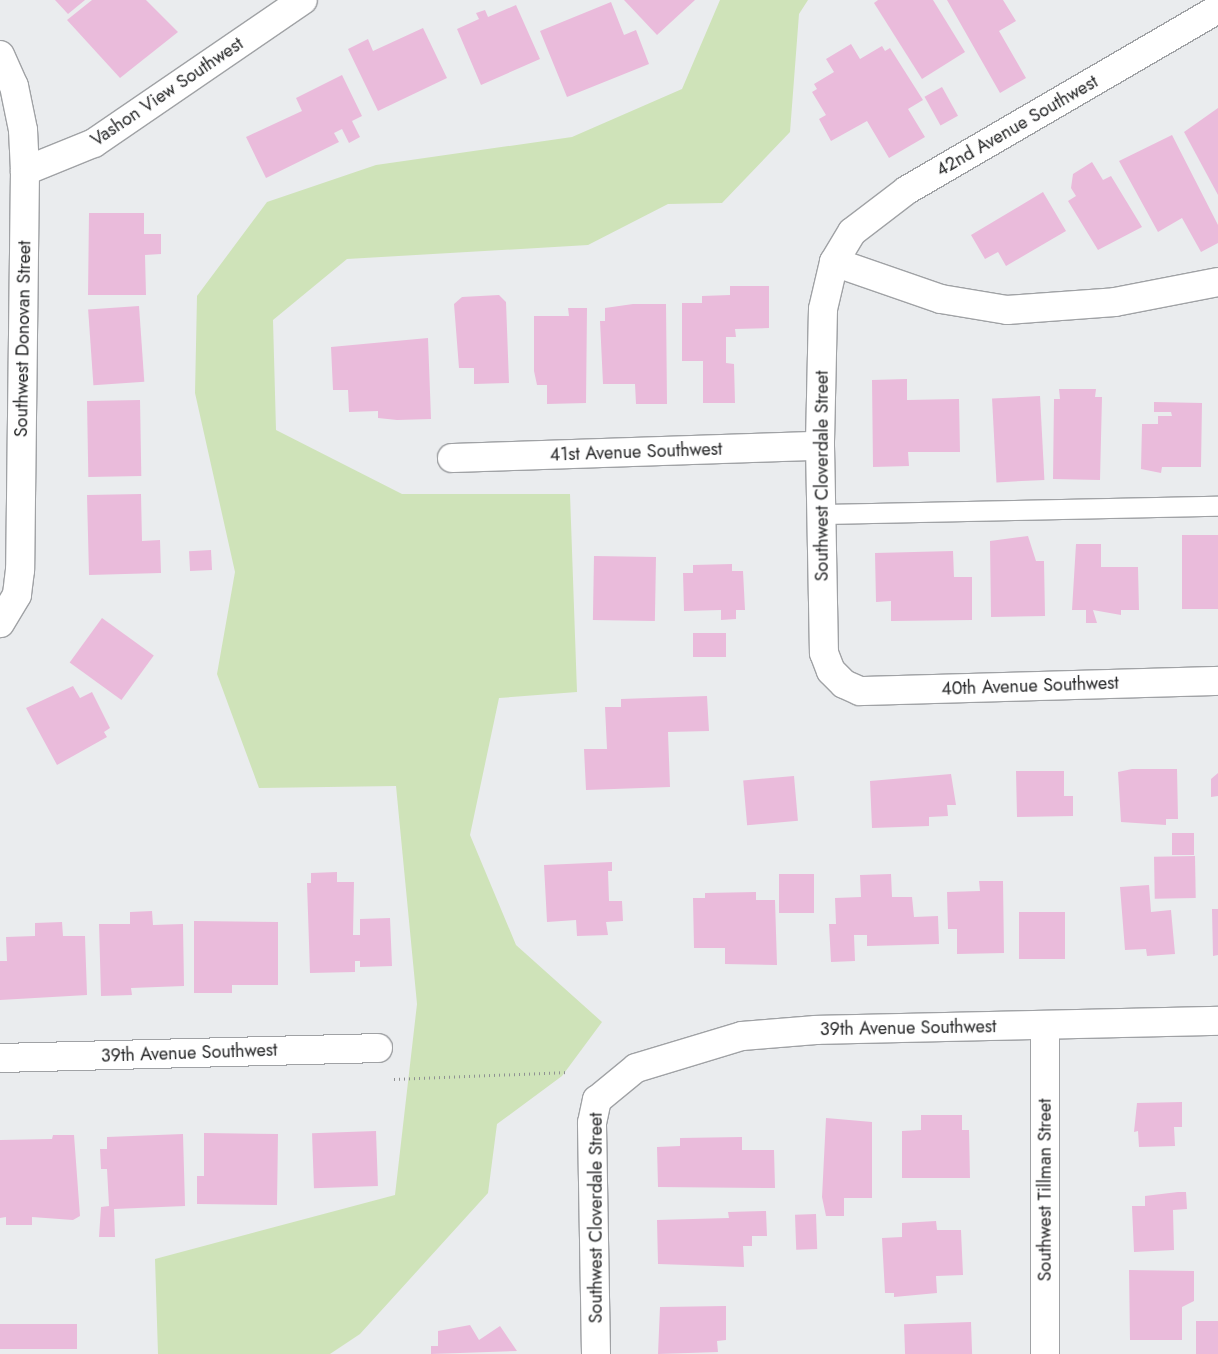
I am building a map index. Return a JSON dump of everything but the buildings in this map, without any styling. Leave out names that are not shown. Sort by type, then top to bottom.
[{"type":"street","name":"Vashon View Southwest","points":[[25,171],[94,143],[303,0]]},
{"type":"street","name":"42nd Avenue Southwest","points":[[834,262],[852,232],[907,190],[1218,10]]},
{"type":"street","name":"Southwest Donovan Street","points":[[0,54],[14,86],[23,130],[25,171],[20,570],[17,595],[0,623]]},
{"type":"street","points":[[834,262],[941,299],[1007,310],[1115,302],[1218,282]]},
{"type":"street","name":"Southwest Cloverdale Street","points":[[834,262],[823,309],[820,446],[824,652],[831,671],[844,684]]},
{"type":"street","name":"41st Avenue Southwest","points":[[452,458],[820,446]]},
{"type":"street","name":"40th Avenue Southwest","points":[[844,684],[860,691],[1218,680]]},
{"type":"street","name":"39th Avenue Southwest","points":[[609,1086],[636,1068],[673,1053],[742,1036],[816,1030],[1218,1021]]},
{"type":"street","name":"Southwest Tillman Street","points":[[1045,1025],[1046,1354]]},
{"type":"street","name":"39th Avenue Southwest","points":[[0,1058],[378,1048]]},
{"type":"street","name":"Southwest Cloverdale Street","points":[[596,1354],[592,1123],[597,1100],[609,1086]]},
{"type":"lane","points":[[822,514],[1218,506]]},
{"type":"path","points":[[394,1079],[569,1072]]},
{"type":"green space","points":[[720,0],[808,0],[799,14],[790,132],[722,203],[668,204],[588,245],[347,259],[273,320],[276,430],[402,494],[570,494],[577,692],[499,698],[470,835],[516,945],[602,1022],[562,1076],[497,1124],[488,1193],[360,1334],[330,1354],[158,1354],[155,1259],[395,1195],[417,1004],[396,786],[259,788],[217,674],[235,572],[195,393],[197,296],[267,202],[376,165],[572,137],[682,89]]}]
